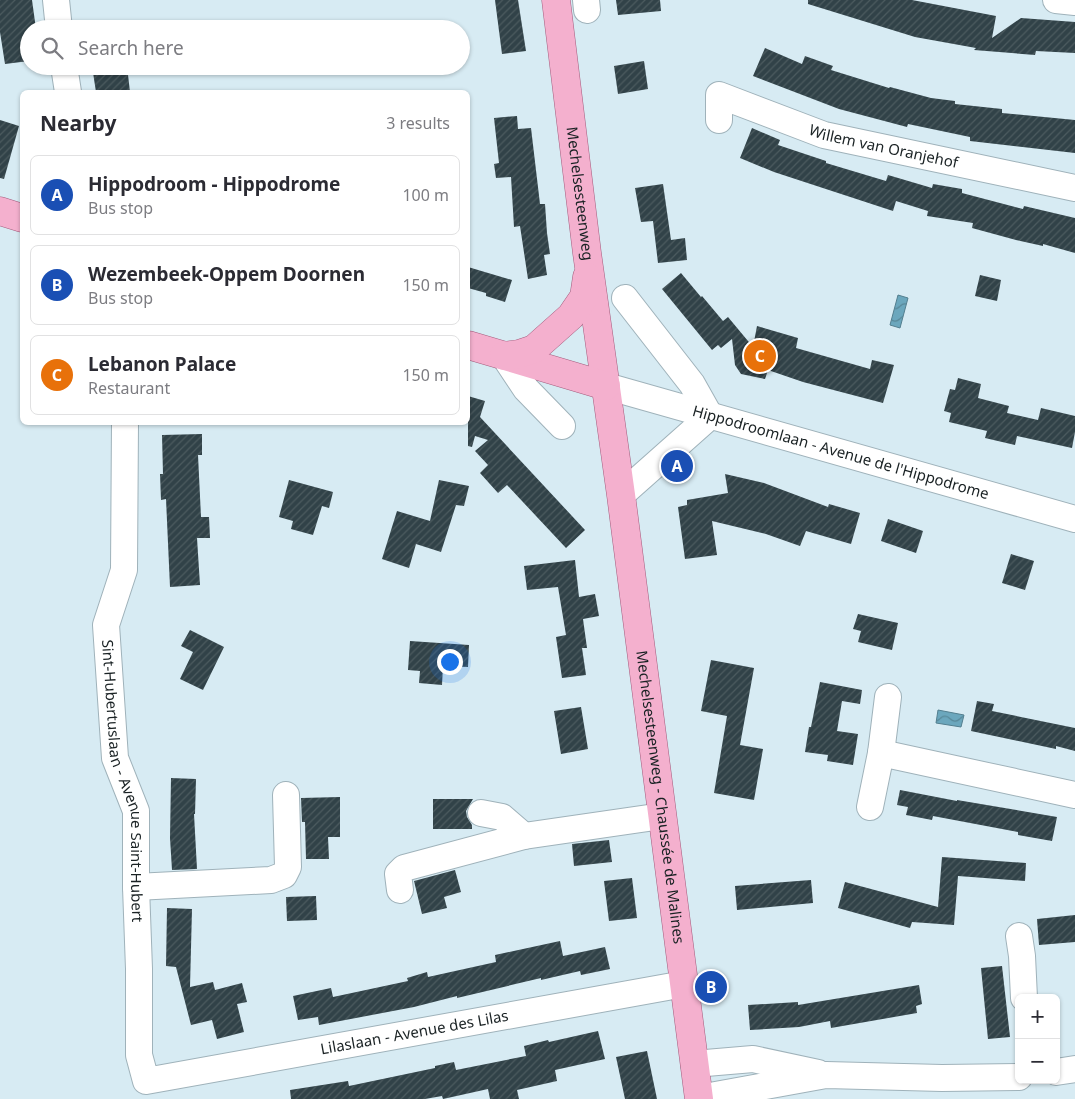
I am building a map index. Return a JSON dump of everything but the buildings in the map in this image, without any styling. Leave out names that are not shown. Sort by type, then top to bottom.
[{"type":"main road","name":"Mechelsesteenweg","points":[[556,0],[587,253],[606,386]]},
{"type":"main road","points":[[0,212],[20,217]]},
{"type":"main road","points":[[504,356],[534,349],[577,310],[586,289],[587,253]]},
{"type":"main road","points":[[470,346],[606,386]]},
{"type":"main road","name":"Mechelsesteenweg - Chaussée de Malines","points":[[606,386],[699,1098]]},
{"type":"street","points":[[56,0],[58,20]]},
{"type":"street","points":[[1056,0],[1075,2]]},
{"type":"street","points":[[65,75],[68,90]]},
{"type":"street","name":"Willem van Oranjehof","points":[[718,120],[719,95],[824,135],[1075,188]]},
{"type":"street","points":[[621,495],[710,416],[692,384],[625,298]]},
{"type":"street","points":[[504,356],[526,389],[562,426]]},
{"type":"street","name":"Hippodroomlaan - Avenue de l'Hippodrome","points":[[606,386],[1075,519]]},
{"type":"street","name":"Sint-Hubertuslaan - Avenue Saint-Hubert","points":[[125,425],[124,570],[106,625],[115,758],[136,811],[136,886],[140,969],[139,1055],[146,1081]]},
{"type":"street","points":[[870,807],[888,697]]},
{"type":"street","points":[[880,752],[1075,795]]},
{"type":"street","points":[[136,886],[271,880],[284,875],[288,867],[286,794]]},
{"type":"street","points":[[481,813],[502,817],[524,836]]},
{"type":"street","points":[[400,890],[398,874],[404,868],[524,836],[662,816]]},
{"type":"street","points":[[1019,936],[1024,994]]},
{"type":"street","name":"Lilaslaan - Avenue des Lilas","points":[[146,1081],[684,984]]},
{"type":"street","points":[[694,1064],[754,1058],[826,1075],[954,1088],[1015,1078]]},
{"type":"street","points":[[1060,1071],[1075,1069]]},
{"type":"street","points":[[699,1098],[826,1075]]},
{"type":"water","points":[[898,295],[908,298],[900,328],[890,325]]},
{"type":"water","points":[[938,710],[964,715],[961,727],[936,723]]},
{"type":"place","name":"Lebanon Palace","points":[[760,356]]},
{"type":"place","name":"Hippodroom - Hippodrome","points":[[677,466]]},
{"type":"place","name":"Wezembeek-Oppem Doornen","points":[[711,987]]}]
